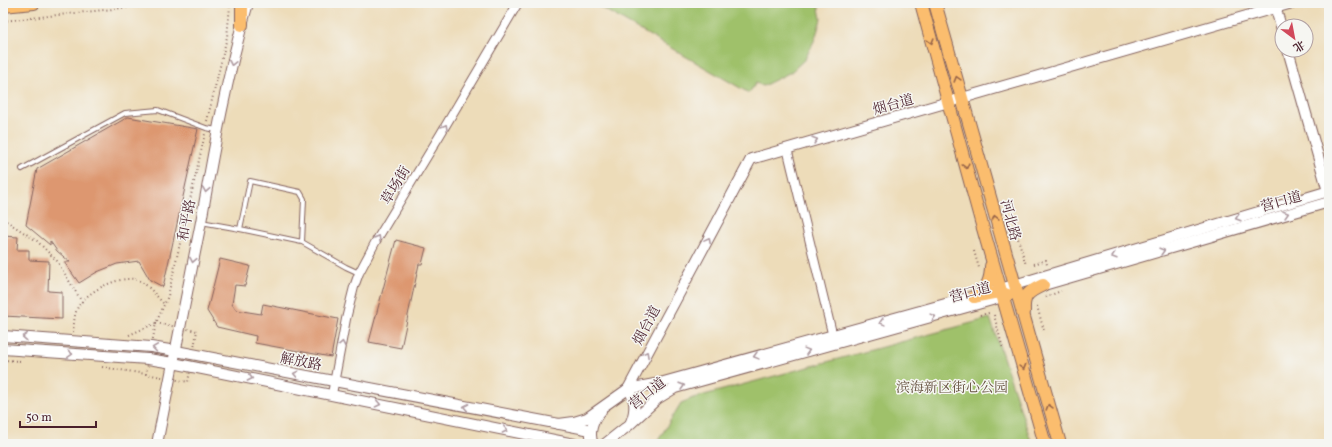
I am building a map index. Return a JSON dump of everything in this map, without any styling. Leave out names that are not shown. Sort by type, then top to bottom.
[{"type":"main road","points":[[3,6],[34,3]]},
{"type":"main road","points":[[242,3],[242,25]]},
{"type":"main road","name":"河北路","points":[[921,3],[991,256],[1007,292],[1025,323],[1060,444]]},
{"type":"main road","name":"河北路","points":[[935,3],[1006,256],[1007,292],[1012,329],[1045,444]]},
{"type":"main road","points":[[975,301],[989,281],[991,273],[991,256]]},
{"type":"main road","points":[[1025,323],[1025,299],[1028,294],[1042,281]]},
{"type":"main road","points":[[975,301],[1007,292]]},
{"type":"street","name":"和平路","points":[[157,444],[201,222],[217,130],[235,47],[248,3]]},
{"type":"street","name":"草场街","points":[[332,394],[350,302],[359,273],[376,241],[518,3]]},
{"type":"street","name":"烟台道","points":[[628,388],[751,159],[1278,5],[1292,3]]},
{"type":"street","points":[[1278,5],[1284,18]]},
{"type":"street","points":[[1278,5],[1280,18]]},
{"type":"street","points":[[1290,58],[1326,174]]},
{"type":"street","points":[[1297,58],[1329,191]]},
{"type":"street","points":[[787,148],[833,340]]},
{"type":"street","name":"营口道","points":[[1007,292],[1329,191]]},
{"type":"street","name":"营口道","points":[[1042,281],[1329,202]]},
{"type":"street","name":"营口道","points":[[628,388],[660,383],[833,340],[975,301],[989,303],[999,307],[1004,313],[1012,329]]},
{"type":"street","points":[[180,328],[181,340],[187,353],[196,362],[212,371]]},
{"type":"street","name":"解放路","points":[[3,336],[151,347],[591,430]]},
{"type":"street","name":"营口道","points":[[605,444],[629,425],[657,399],[675,388],[833,340]]},
{"type":"street","name":"解放路","points":[[3,349],[148,359],[173,363],[574,444]]},
{"type":"street","points":[[559,424],[587,418],[628,388],[635,408],[634,415],[629,425]]},
{"type":"street","points":[[593,444],[591,430],[597,415],[609,402]]},
{"type":"lane","points":[[22,169],[125,113],[158,110],[206,128],[217,130]]},
{"type":"lane","points":[[240,229],[250,181],[279,187],[300,192],[304,199],[302,242]]},
{"type":"lane","points":[[201,222],[302,242],[359,273]]},
{"type":"path","points":[[3,21],[168,3]]},
{"type":"path","points":[[156,323],[168,296],[227,36],[230,3]]},
{"type":"path","points":[[3,219],[37,241],[57,261],[82,302]]},
{"type":"path","points":[[1017,235],[1026,265]]},
{"type":"path","points":[[974,251],[981,274]]},
{"type":"path","points":[[73,332],[77,308],[92,292],[116,280],[134,279],[147,286],[164,304]]},
{"type":"path","points":[[1041,298],[1065,290]]},
{"type":"path","points":[[1037,306],[1044,331]]},
{"type":"path","points":[[994,315],[1003,349]]},
{"type":"path","points":[[3,360],[26,362]]},
{"type":"path","points":[[96,366],[146,374]]},
{"type":"green space","points":[[593,3],[818,3],[821,19],[815,39],[805,59],[791,72],[763,86],[756,83],[749,93]]},
{"type":"green space","name":"滨海新区街心公园","points":[[990,318],[1032,444],[656,444],[681,403],[693,398]]},
{"type":"building","points":[[128,117],[198,129],[163,287],[150,280],[139,261],[117,264],[97,272],[79,283],[64,262],[70,262],[57,251],[50,241],[50,245],[26,225],[37,169]]},
{"type":"building","points":[[3,236],[18,237],[17,250],[29,250],[29,260],[49,261],[48,291],[62,292],[62,319],[3,316]]},
{"type":"building","points":[[396,240],[426,248],[422,264],[419,264],[401,348],[369,342]]},
{"type":"building","points":[[220,259],[250,266],[245,286],[235,285],[232,304],[236,310],[261,314],[263,304],[338,319],[331,357],[255,343],[256,336],[217,327],[207,311]]}]
